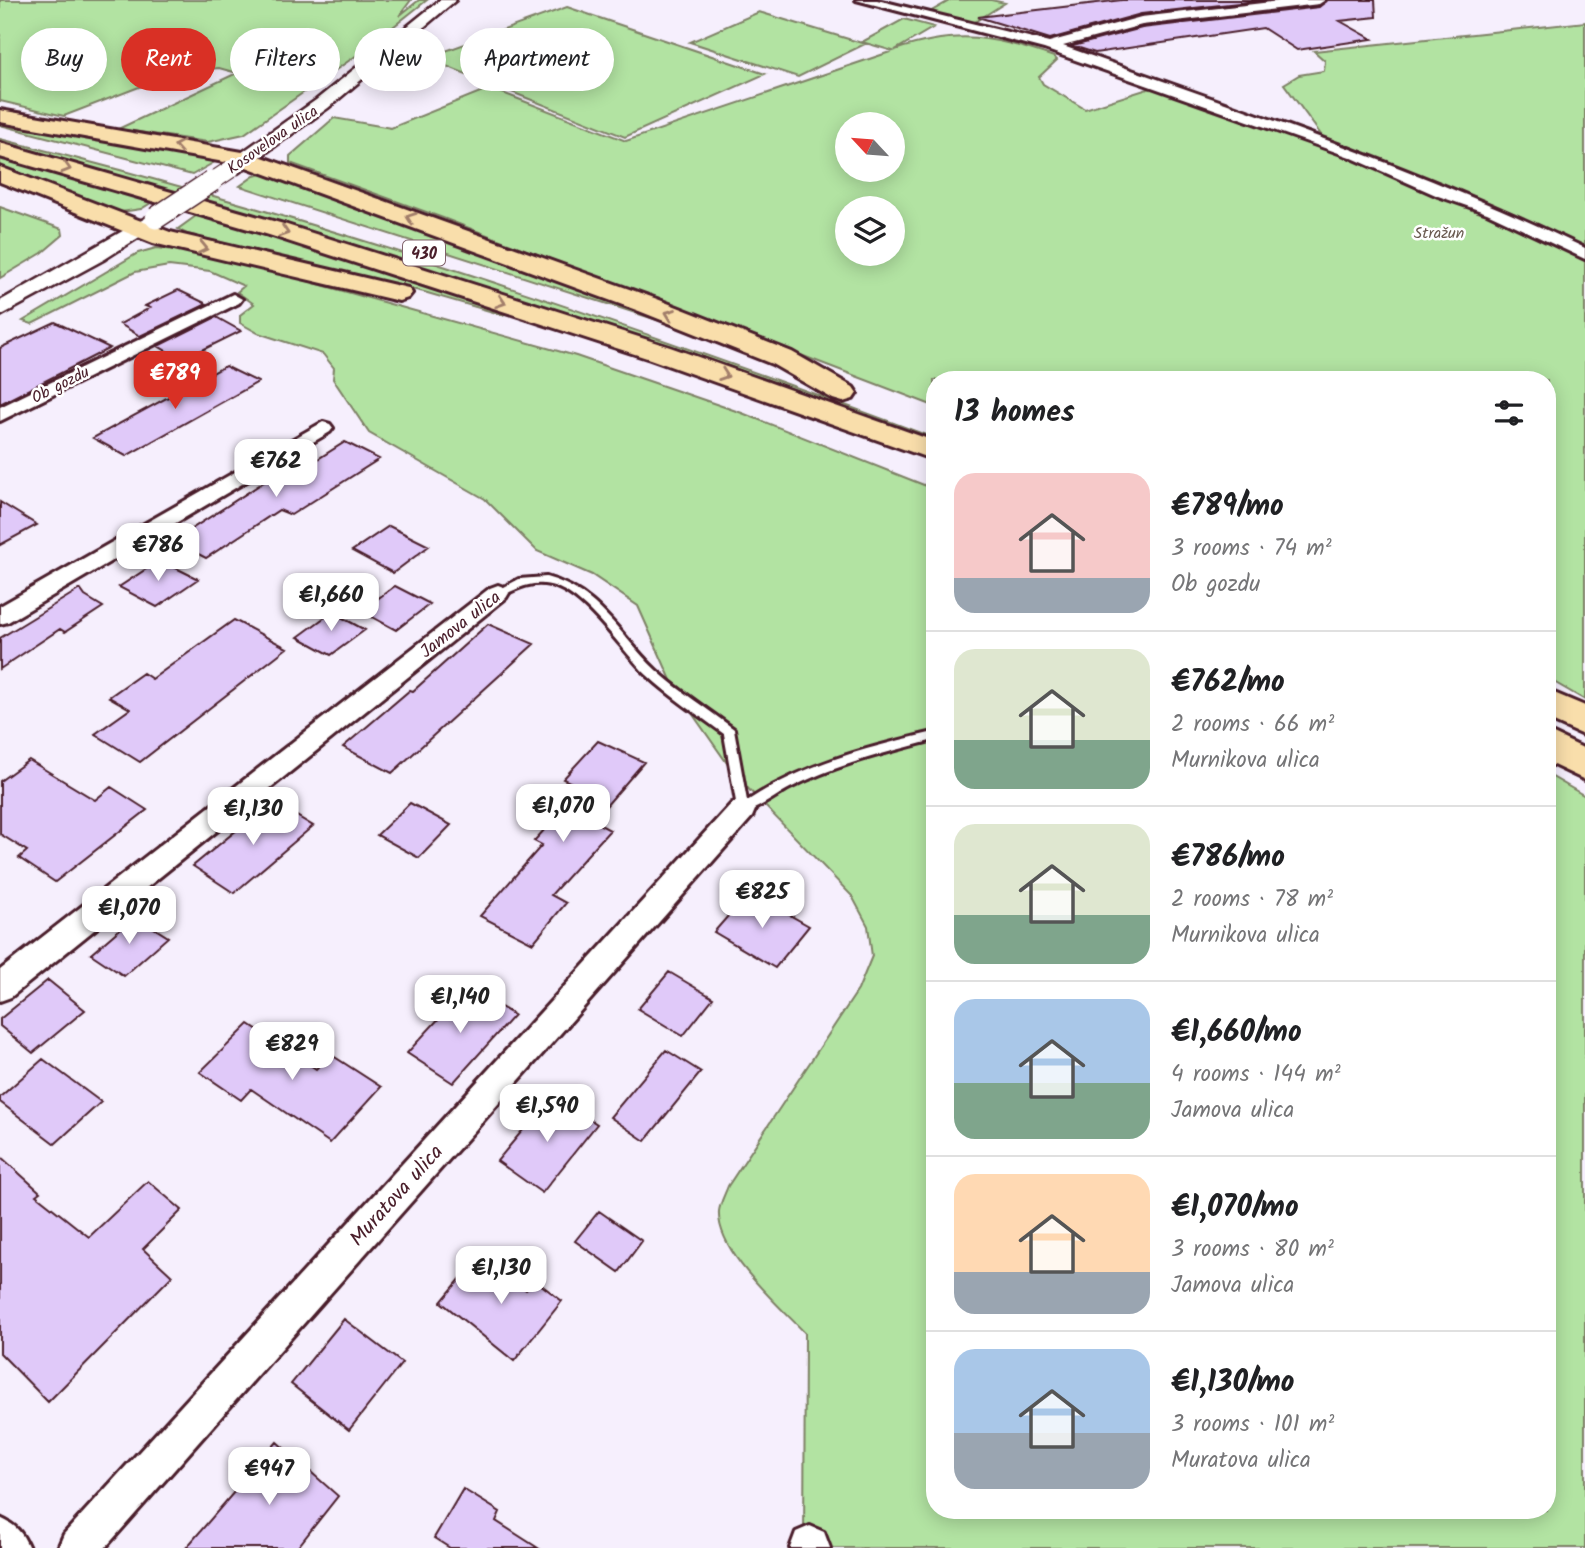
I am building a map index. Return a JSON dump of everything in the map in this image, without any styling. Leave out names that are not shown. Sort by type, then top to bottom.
[{"type":"highway","points":[[0,116],[238,164],[648,305],[782,358],[843,393]]},
{"type":"highway","name":"430","points":[[0,132],[302,213],[926,422]]},
{"type":"highway","name":"430","points":[[0,150],[267,227],[660,353],[829,411],[926,448]]},
{"type":"highway","points":[[0,174],[147,224],[162,238],[403,293],[595,348],[660,353]]},
{"type":"highway","points":[[1556,708],[1585,722]]},
{"type":"highway","points":[[1556,750],[1585,766]]},
{"type":"street","name":"Kosovelova ulica","points":[[0,310],[147,224],[238,164],[322,104],[449,0]]},
{"type":"street","points":[[862,0],[1049,46],[1355,154],[1444,193],[1493,210],[1585,254]]},
{"type":"street","points":[[1049,46],[1141,21],[1319,0]]},
{"type":"street","name":"Ob gozdu","points":[[0,415],[233,299]]},
{"type":"street","points":[[0,616],[323,428]]},
{"type":"street","name":"Jamova ulica","points":[[0,988],[498,593]]},
{"type":"street","name":"Muratova ulica","points":[[78,1548],[742,810]]},
{"type":"street","points":[[0,1538],[9,1548]]},
{"type":"lane","name":"Jamova ulica","points":[[498,593],[510,585],[533,579],[562,583],[611,625],[629,651],[654,674],[730,732],[742,810]]},
{"type":"lane","points":[[742,810],[768,791],[803,776],[880,750],[926,738]]},
{"type":"green space","points":[[0,0],[411,0],[399,16],[419,0],[427,0],[392,28],[354,28],[354,57],[340,67],[340,28],[230,28],[230,71],[216,68],[216,28],[121,28],[121,91],[129,91],[64,116],[0,101]]},
{"type":"green space","points":[[951,0],[991,0],[1005,3],[973,23],[930,12]]},
{"type":"green space","points":[[567,7],[765,74],[625,137],[509,91],[614,91],[614,28],[509,28]]},
{"type":"green space","points":[[759,12],[865,44],[798,77],[690,42]]},
{"type":"green space","name":"Stražun","points":[[904,19],[934,27],[895,50],[917,43],[957,37],[993,40],[1054,57],[1057,60],[1039,77],[1043,84],[1085,109],[1154,87],[1324,139],[1284,84],[1299,75],[1324,71],[1325,61],[1314,51],[1585,22],[1585,700],[1556,683],[1556,371],[926,371],[926,403],[443,218],[290,163],[290,156],[334,118],[391,128],[483,91],[498,91],[626,141],[893,51],[862,42]]},
{"type":"green space","points":[[460,46],[460,71],[446,66],[446,51]]},
{"type":"green space","points":[[230,76],[230,91],[306,91],[244,134],[208,142],[118,129],[199,91],[216,91],[216,83]]},
{"type":"green space","points":[[0,121],[209,157],[213,163],[192,175],[0,125]]},
{"type":"green space","points":[[0,139],[119,170],[237,203],[471,275],[704,354],[926,435],[926,440],[638,338],[318,235],[0,144]]},
{"type":"green space","points":[[0,158],[154,201],[141,209],[121,212],[0,168]]},
{"type":"green space","points":[[270,172],[735,345],[240,186],[254,176]]},
{"type":"green space","points":[[0,207],[62,229],[63,235],[42,253],[0,278]]},
{"type":"green space","points":[[200,213],[508,312],[503,315],[424,292],[187,234],[178,229]]},
{"type":"green space","points":[[156,248],[207,253],[576,356],[742,413],[926,486],[926,1519],[1556,1519],[1556,779],[1585,796],[1585,1548],[804,1548],[805,1333],[738,1260],[721,1227],[719,1211],[728,1186],[858,990],[872,956],[868,926],[852,896],[736,776],[675,689],[638,606],[592,575],[537,551],[485,499],[369,433],[333,379],[334,368],[323,354],[258,333],[240,323],[240,315],[254,304],[237,292],[244,286],[210,271],[169,266],[135,272],[32,324],[23,321],[138,253]]},
{"type":"building","points":[[1122,0],[1265,0],[1141,14],[1050,39],[978,17]]},
{"type":"building","points":[[1327,0],[1375,0],[1376,17],[1340,21],[1372,39],[1297,50],[1263,28],[1095,53],[1073,46],[1142,28],[1319,7]]},
{"type":"building","points":[[178,290],[207,304],[140,336],[120,324],[150,308],[145,306]]},
{"type":"building","points":[[216,317],[241,331],[182,360],[158,346]]},
{"type":"building","points":[[55,322],[110,348],[0,404],[0,348]]},
{"type":"building","points":[[225,366],[258,382],[126,456],[93,438]]},
{"type":"building","points":[[345,442],[379,459],[291,515],[279,510],[206,558],[173,541],[284,469],[294,474]]},
{"type":"building","points":[[0,502],[37,525],[0,545]]},
{"type":"building","points":[[389,526],[429,546],[393,573],[352,551]]},
{"type":"building","points":[[160,560],[198,579],[157,607],[119,587]]},
{"type":"building","points":[[395,586],[430,604],[396,630],[361,611]]},
{"type":"building","points":[[80,589],[85,596],[103,607],[65,632],[60,629],[0,669],[0,638]]},
{"type":"building","points":[[332,612],[365,630],[331,655],[298,637]]},
{"type":"building","points":[[234,620],[287,648],[140,762],[95,734],[130,709],[109,697],[143,673],[152,679]]},
{"type":"building","points":[[488,624],[534,644],[392,773],[343,747],[410,690],[413,691]]},
{"type":"building","points":[[598,741],[644,762],[593,821],[610,830],[551,895],[566,903],[533,943],[480,916],[542,845],[534,841],[583,788],[563,779]]},
{"type":"building","points":[[29,760],[95,800],[111,787],[147,810],[55,882],[19,858],[27,851],[0,834],[0,781]]},
{"type":"building","points":[[272,801],[313,826],[234,893],[193,866]]},
{"type":"building","points":[[410,803],[451,825],[419,858],[377,835]]},
{"type":"building","points":[[749,892],[809,926],[775,968],[714,932]]},
{"type":"building","points":[[135,916],[168,937],[124,976],[91,954]]},
{"type":"building","points":[[669,972],[713,998],[683,1036],[638,1009]]},
{"type":"building","points":[[48,980],[85,1010],[33,1053],[0,1026],[0,1019]]},
{"type":"building","points":[[468,987],[514,1015],[453,1083],[407,1053]]},
{"type":"building","points":[[249,1024],[316,1069],[330,1054],[381,1087],[330,1143],[251,1089],[241,1100],[200,1072]]},
{"type":"building","points":[[666,1050],[701,1072],[645,1141],[610,1117]]},
{"type":"building","points":[[43,1059],[101,1102],[55,1144],[0,1102],[0,1097]]},
{"type":"building","points":[[552,1095],[597,1124],[542,1193],[497,1161]]},
{"type":"building","points":[[0,1156],[40,1192],[36,1195],[89,1237],[148,1181],[182,1210],[143,1249],[172,1276],[48,1402],[0,1353]]},
{"type":"building","points":[[599,1211],[642,1241],[619,1272],[575,1241]]},
{"type":"building","points":[[481,1254],[526,1290],[535,1280],[562,1301],[514,1361],[441,1302]]},
{"type":"building","points":[[344,1319],[402,1363],[349,1430],[291,1384]]},
{"type":"building","points":[[277,1442],[338,1496],[297,1548],[186,1548]]},
{"type":"building","points":[[463,1489],[500,1512],[496,1521],[538,1548],[450,1548],[434,1538]]}]
